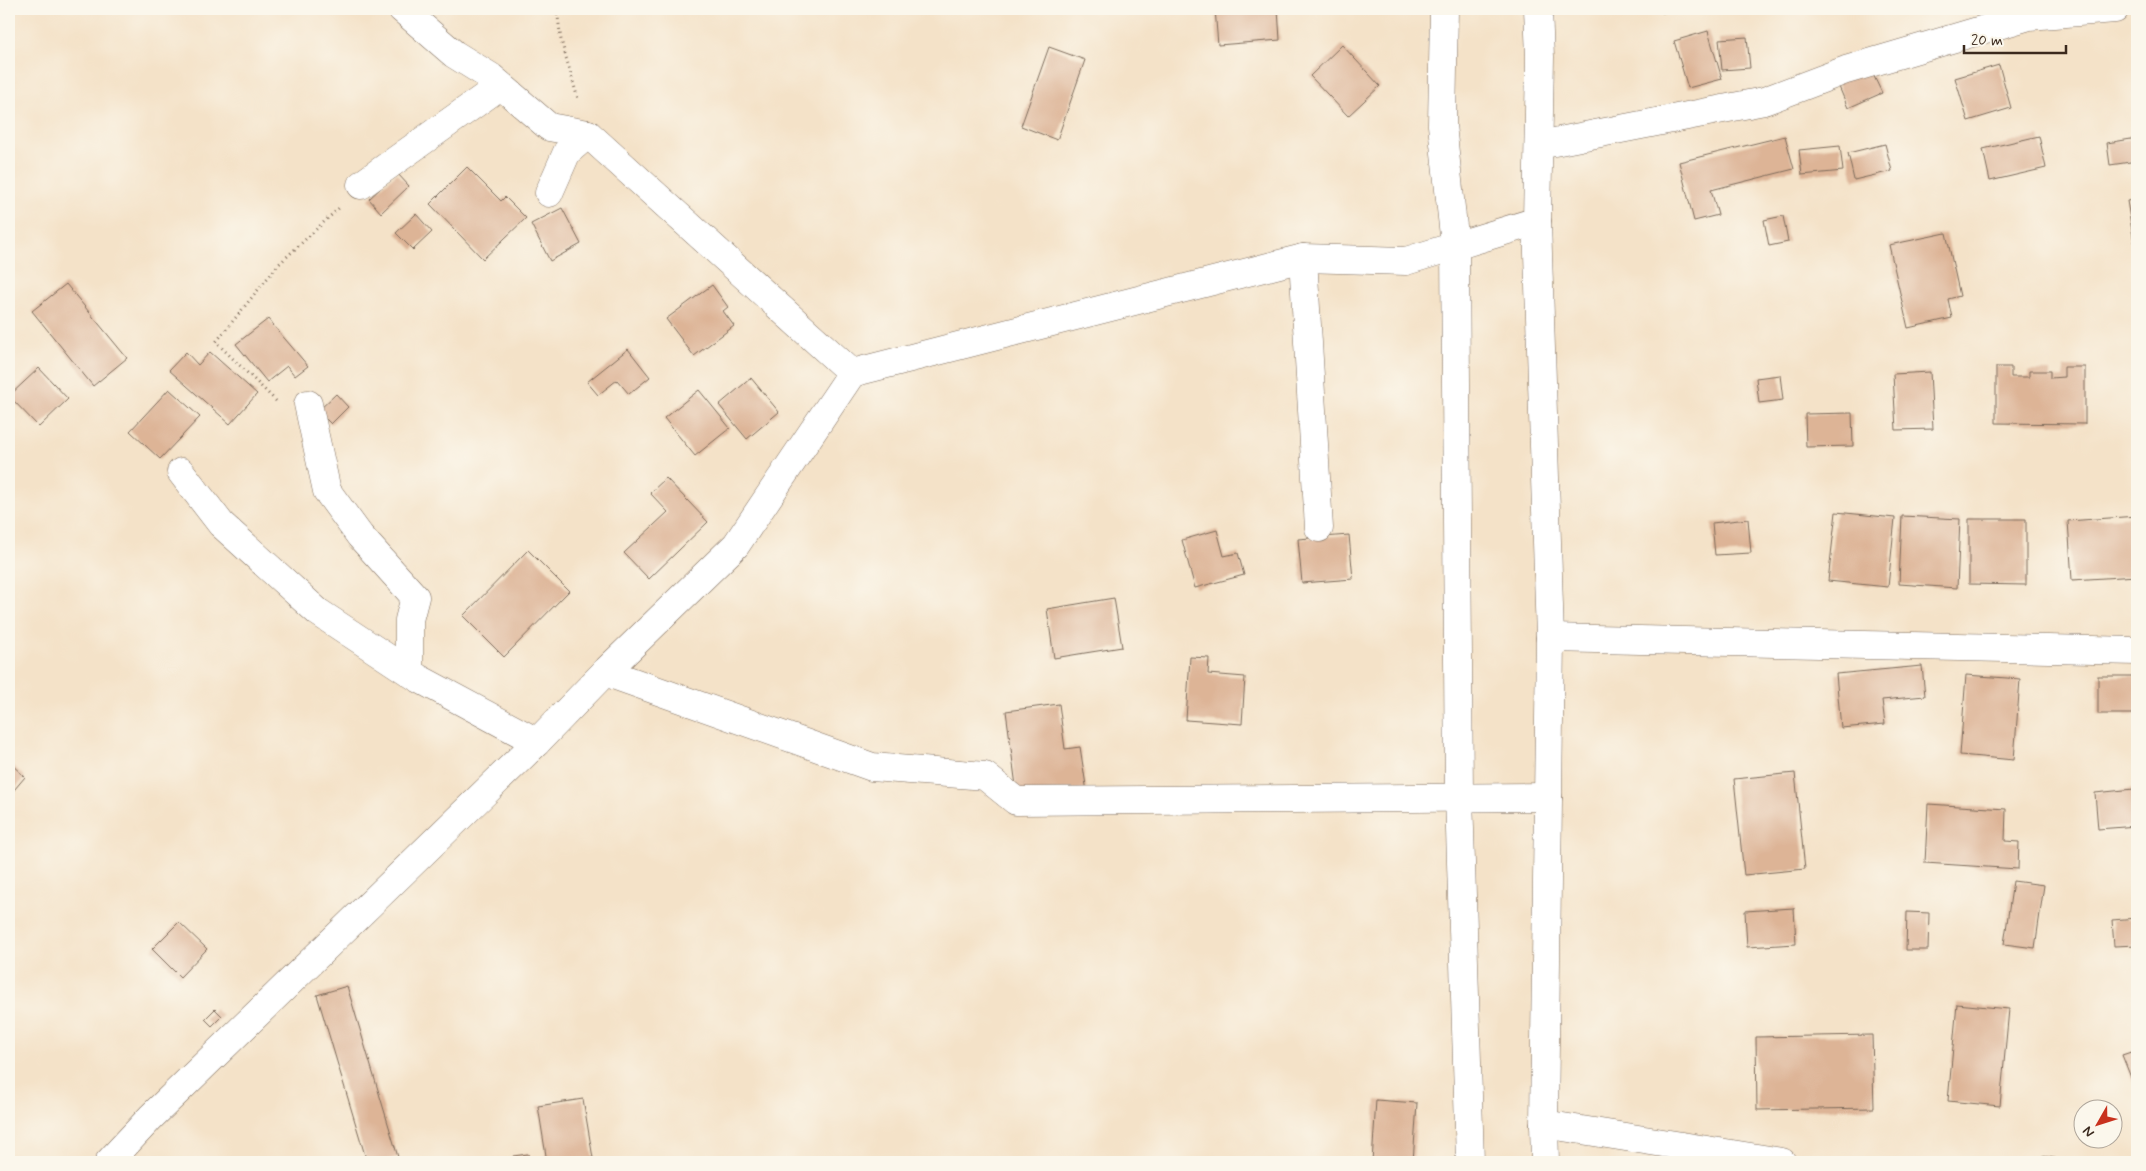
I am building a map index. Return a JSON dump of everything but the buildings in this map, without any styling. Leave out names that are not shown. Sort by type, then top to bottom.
[{"type":"street","points":[[402,9],[454,54],[491,77],[549,126],[588,134],[852,373]]},
{"type":"street","points":[[1444,9],[1442,125],[1455,245],[1460,796],[1470,1162]]},
{"type":"street","points":[[1538,9],[1539,145],[1537,221],[1550,638],[1545,1162]]},
{"type":"street","points":[[1539,145],[1764,100],[1846,70],[2029,16],[2115,9]]},
{"type":"street","points":[[361,185],[500,86]]},
{"type":"street","points":[[549,193],[567,152],[588,134]]},
{"type":"street","points":[[109,1162],[158,1110],[537,742],[605,672],[736,545],[852,373],[1303,258],[1406,261],[1537,221]]},
{"type":"street","points":[[1303,258],[1319,528]]},
{"type":"street","points":[[308,404],[327,491],[360,536],[414,597],[409,620],[409,671]]},
{"type":"street","points":[[181,472],[221,524],[318,612],[409,671],[537,742]]},
{"type":"street","points":[[1550,638],[2137,651]]},
{"type":"street","points":[[605,672],[872,768],[985,776],[1016,802],[1460,796],[1548,797]]},
{"type":"street","points":[[1544,1124],[1782,1162]]},
{"type":"path","points":[[557,9],[561,40],[588,134]]},
{"type":"path","points":[[308,404],[284,409],[216,342],[278,265],[323,224],[361,185]]}]
